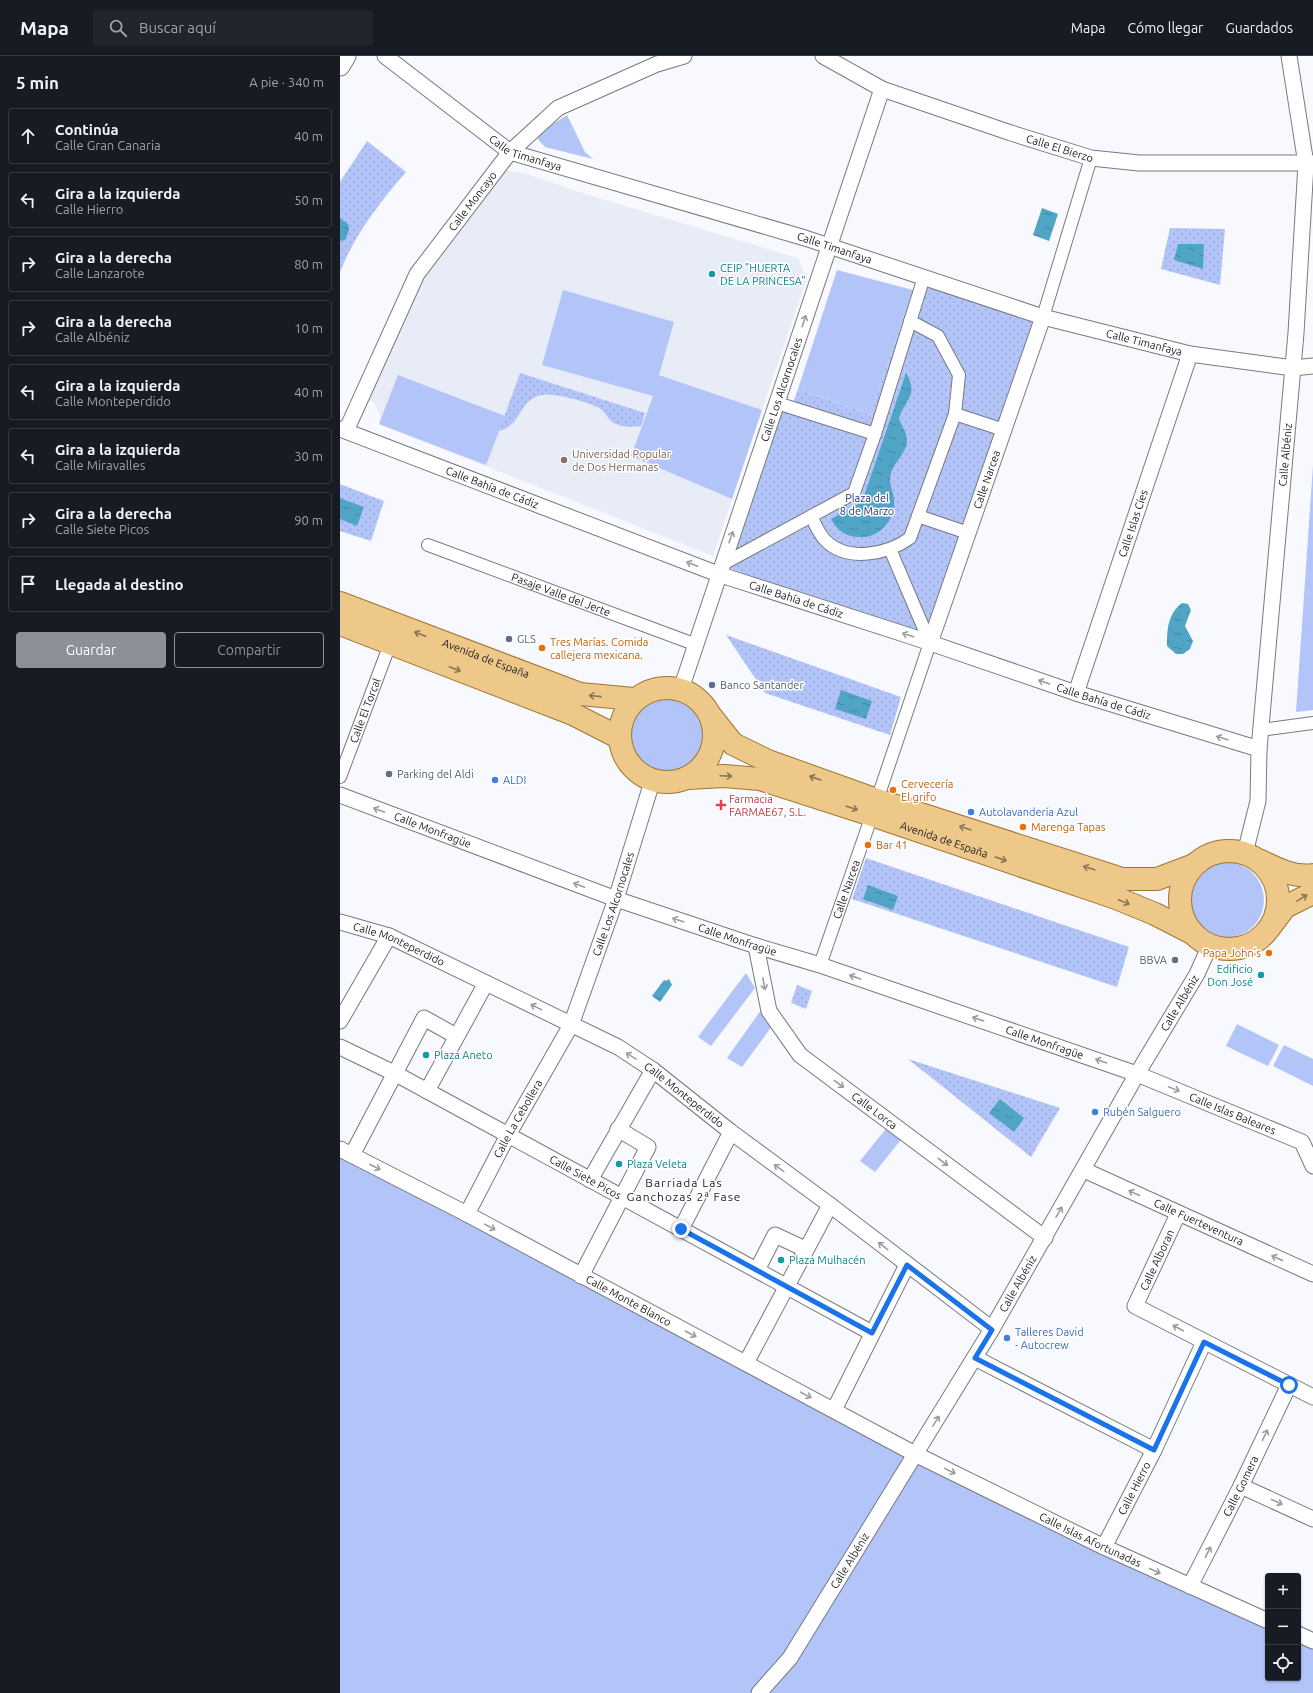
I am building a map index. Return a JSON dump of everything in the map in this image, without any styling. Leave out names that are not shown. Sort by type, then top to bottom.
[{"type":"main road","name":"Avenida de España","points":[[340,603],[580,694],[634,700]]},
{"type":"main road","name":"Avenida de España","points":[[340,624],[573,714],[618,737]]},
{"type":"main road","points":[[664,687],[681,689],[693,695],[710,715],[714,729],[714,743],[709,757],[700,769],[688,778],[672,783],[652,782],[637,773],[624,757],[618,737],[622,716],[634,700],[648,691],[664,687]]},
{"type":"main road","name":"Avenida de España","points":[[710,715],[733,744],[768,762],[874,807],[1116,898],[1155,914],[1202,940]]},
{"type":"main road","name":"Avenida de España","points":[[688,778],[724,776],[760,779],[874,807],[1122,879],[1157,879],[1194,866]]},
{"type":"main road","points":[[1313,875],[1307,876],[1281,871],[1251,856],[1231,851],[1218,852],[1205,857],[1194,866],[1185,878],[1180,892],[1180,908],[1185,922],[1202,940],[1224,949],[1245,946],[1263,936],[1285,907],[1313,893]]},
{"type":"main road","points":[[1251,856],[1268,870],[1277,889],[1278,911],[1272,924]]},
{"type":"street","points":[[340,66],[346,56]]},
{"type":"street","name":"Calle Timanfaya","points":[[385,56],[510,152],[830,246],[1043,317],[1190,354],[1293,368],[1313,366]]},
{"type":"street","name":"Calle Moncayo","points":[[343,430],[417,274],[510,152],[558,108],[657,64],[684,56]]},
{"type":"street","name":"Calle El Bierzo","points":[[823,56],[882,89],[1011,133],[1091,158],[1139,164],[1309,163]]},
{"type":"street","name":"Calle Albéniz","points":[[1251,856],[1258,801],[1259,749],[1293,368],[1309,163],[1289,56]]},
{"type":"street","name":"Calle Los Alcornocales","points":[[681,689],[694,644],[777,403],[882,89]]},
{"type":"street","name":"Calle Narcea","points":[[820,965],[1043,317],[1091,158]]},
{"type":"street","points":[[720,570],[854,492],[875,434],[924,277]]},
{"type":"street","points":[[811,516],[824,540],[835,548],[850,553],[863,554],[890,549],[910,538],[955,414],[959,375],[938,336],[910,321]]},
{"type":"street","name":"Calle Islas Cíes","points":[[1076,693],[1190,354]]},
{"type":"street","points":[[777,403],[875,434]]},
{"type":"street","points":[[955,414],[1004,430]]},
{"type":"street","name":"Calle Bahía de Cádiz","points":[[343,430],[720,570],[1076,693],[1259,749]]},
{"type":"street","points":[[918,516],[968,533]]},
{"type":"street","name":"Pasaje Valle del Jerte","points":[[428,545],[694,644]]},
{"type":"street","points":[[890,549],[930,643]]},
{"type":"street","name":"Calle El Torcal","points":[[340,778],[390,644]]},
{"type":"street","points":[[1261,730],[1313,722]]},
{"type":"street","name":"Calle Los Alcornocales","points":[[571,1024],[616,899],[652,782]]},
{"type":"street","name":"Calle Monfragüe","points":[[340,795],[616,899],[756,946],[820,965],[1138,1074]]},
{"type":"street","name":"Calle Monteperdido","points":[[340,922],[389,936],[618,1047],[653,1070],[731,1132],[830,1205],[992,1330]]},
{"type":"street","points":[[340,1021],[389,936]]},
{"type":"street","name":"Calle Albéniz","points":[[759,1693],[790,1658],[992,1330],[1138,1074],[1197,974],[1202,940]]},
{"type":"street","name":"Calle Lorca","points":[[756,946],[769,1011],[800,1055],[1045,1238]]},
{"type":"street","points":[[427,1091],[486,983]]},
{"type":"street","points":[[346,1152],[396,1074],[424,1018],[456,1036]]},
{"type":"street","name":"Calle La Cebollera","points":[[466,1214],[508,1135],[571,1024]]},
{"type":"street","name":"Calle Siete Picos","points":[[340,1047],[396,1074],[621,1198],[872,1333]]},
{"type":"street","points":[[590,1180],[653,1070]]},
{"type":"street","name":"Calle Islas Baleares","points":[[1138,1074],[1308,1139],[1313,1166]]},
{"type":"street","points":[[581,1276],[648,1148],[618,1129]]},
{"type":"street","points":[[681,1229],[731,1132]]},
{"type":"street","name":"Calle Monte Blanco","points":[[346,1152],[466,1214],[915,1454]]},
{"type":"street","name":"Calle Fuerteventura","points":[[1084,1170],[1313,1274]]},
{"type":"street","points":[[746,1363],[787,1288],[805,1249],[830,1205]]},
{"type":"street","name":"Calle Alboran","points":[[1178,1214],[1135,1306],[1204,1342]]},
{"type":"street","points":[[757,1270],[775,1235],[805,1249]]},
{"type":"street","points":[[834,1410],[907,1265]]},
{"type":"street","points":[[1204,1342],[1313,1397]]},
{"type":"street","name":"Calle Hierro","points":[[1104,1547],[1154,1450],[1204,1342]]},
{"type":"street","points":[[975,1358],[1154,1450]]},
{"type":"street","name":"Calle Gomera","points":[[1190,1586],[1241,1486],[1289,1385]]},
{"type":"street","name":"Calle Islas Afortunadas","points":[[915,1454],[1104,1547],[1265,1620]]},
{"type":"street","points":[[1241,1486],[1313,1519]]},
{"type":"street","points":[[1301,1635],[1313,1641]]},
{"type":"shaded area","points":[[505,170],[528,174],[569,189],[798,258],[807,278],[762,410],[660,375],[631,456],[732,499],[713,556],[379,424],[381,418],[374,402],[367,399],[423,281]]},
{"type":"green space","points":[[567,115],[585,152],[593,159],[545,147],[538,139],[539,133]]},
{"type":"green space","points":[[367,141],[406,172],[369,219],[353,245],[340,272],[340,182]]},
{"type":"green space","points":[[1170,228],[1225,229],[1220,285],[1161,269]]},
{"type":"green space","points":[[837,270],[913,290],[870,414],[798,389]]},
{"type":"green space","name":"Plaza del 8 de Marzo","points":[[924,277],[1043,317],[930,643],[721,565],[777,403],[791,408],[798,389],[870,414],[913,290],[920,292]]},
{"type":"green space","points":[[563,290],[674,322],[659,375],[762,410],[732,499],[631,456],[653,396],[542,365]]},
{"type":"green space","points":[[520,373],[645,413],[641,426],[628,427],[616,424],[612,422],[599,408],[570,398],[546,394],[534,398],[528,402],[517,418],[507,428],[499,431]]},
{"type":"green space","points":[[398,375],[505,416],[486,465],[379,424]]},
{"type":"green space","points":[[1313,465],[1313,710],[1296,712]]},
{"type":"green space","points":[[340,484],[384,501],[371,541],[340,531]]},
{"type":"green space","points":[[726,635],[901,697],[890,735],[765,693]]},
{"type":"green space","points":[[659,698],[673,698],[687,704],[698,715],[704,729],[704,743],[701,751],[693,763],[687,768],[673,774],[659,774],[645,768],[634,757],[628,743],[628,729],[634,715],[645,704]]},
{"type":"green space","points":[[866,858],[1129,947],[1117,987],[852,899]]},
{"type":"green space","points":[[1219,862],[1233,862],[1241,864],[1247,868],[1258,879],[1262,885],[1264,900],[1262,915],[1253,927],[1241,936],[1233,938],[1219,938],[1211,936],[1205,932],[1194,921],[1190,915],[1188,907],[1188,893],[1190,885],[1194,879],[1205,868],[1211,864]]},
{"type":"green space","points":[[746,973],[755,988],[711,1046],[698,1037]]},
{"type":"green space","points":[[797,985],[812,991],[806,1009],[791,1003]]},
{"type":"green space","points":[[764,1006],[772,1026],[742,1067],[727,1058]]},
{"type":"green space","points":[[1237,1024],[1279,1045],[1268,1066],[1226,1046]]},
{"type":"green space","points":[[1284,1045],[1313,1059],[1313,1086],[1273,1066]]},
{"type":"green space","points":[[908,1059],[1060,1108],[1031,1157]]},
{"type":"green space","points":[[889,1125],[904,1136],[875,1172],[860,1161]]},
{"type":"green space","points":[[340,1149],[834,1410],[1265,1620],[1265,1681],[1301,1681],[1301,1635],[1313,1641],[1313,1693],[340,1693]]},
{"type":"water","points":[[1042,208],[1058,214],[1049,241],[1033,235]]},
{"type":"water","points":[[340,218],[348,224],[349,230],[345,240],[340,241]]},
{"type":"water","points":[[1178,244],[1204,244],[1203,269],[1174,260]]},
{"type":"water","points":[[906,373],[910,380],[911,392],[899,418],[907,440],[905,449],[890,477],[894,500],[892,514],[885,526],[880,531],[867,536],[851,536],[840,530],[831,519],[862,502]]},
{"type":"water","points":[[340,498],[364,507],[357,526],[340,519]]},
{"type":"water","points":[[1182,603],[1188,604],[1191,610],[1185,626],[1193,641],[1190,649],[1183,654],[1176,654],[1167,646],[1167,633],[1171,617],[1177,607]]},
{"type":"water","points":[[841,690],[872,701],[866,719],[835,709]]},
{"type":"water","points":[[868,885],[898,896],[893,910],[863,899]]},
{"type":"water","points":[[669,979],[672,985],[660,1002],[652,996],[664,980],[666,981]]},
{"type":"water","points":[[1000,1099],[1024,1118],[1014,1132],[989,1113]]},
{"type":"place","name":"CEIP \"HUERTA DE LA PRINCESA\"","points":[[712,274]]},
{"type":"place","name":"Universidad Popular de Dos Hermanas","points":[[564,460]]},
{"type":"place","name":"GLS","points":[[509,639]]},
{"type":"place","name":"Tres Marías. Comida callejera mexicana.","points":[[542,648]]},
{"type":"place","name":"Banco Santander","points":[[712,685]]},
{"type":"place","name":"Parking del Aldi","points":[[389,774]]},
{"type":"place","name":"ALDI","points":[[495,780]]},
{"type":"place","name":"Cervecería El grifo","points":[[893,790]]},
{"type":"place","name":"Farmacia FARMAE67, S.L.","points":[[721,805]]},
{"type":"place","name":"Autolavandería Azul","points":[[971,812]]},
{"type":"place","name":"Marenga Tapas","points":[[1023,827]]},
{"type":"place","name":"Bar 41","points":[[868,845]]},
{"type":"place","name":"Papa John's","points":[[1269,953]]},
{"type":"place","name":"BBVA","points":[[1175,960]]},
{"type":"place","name":"Edificio Don José","points":[[1261,975]]},
{"type":"place","name":"Plaza Aneto","points":[[426,1055]]},
{"type":"place","name":"Rubén Salguero","points":[[1095,1112]]},
{"type":"place","name":"Plaza Veleta","points":[[619,1164]]},
{"type":"place","name":"Plaza Mulhacén","points":[[781,1260]]},
{"type":"place","name":"Talleres David - Autocrew","points":[[1007,1338]]},
{"type":"district","name":"Barriada Las Ganchozas 2ª Fase","points":[[684,1189]]},
{"type":"route","points":[[681,1229],[872,1333],[907,1265],[992,1330],[975,1358],[1154,1450],[1204,1342],[1289,1385]]}]
